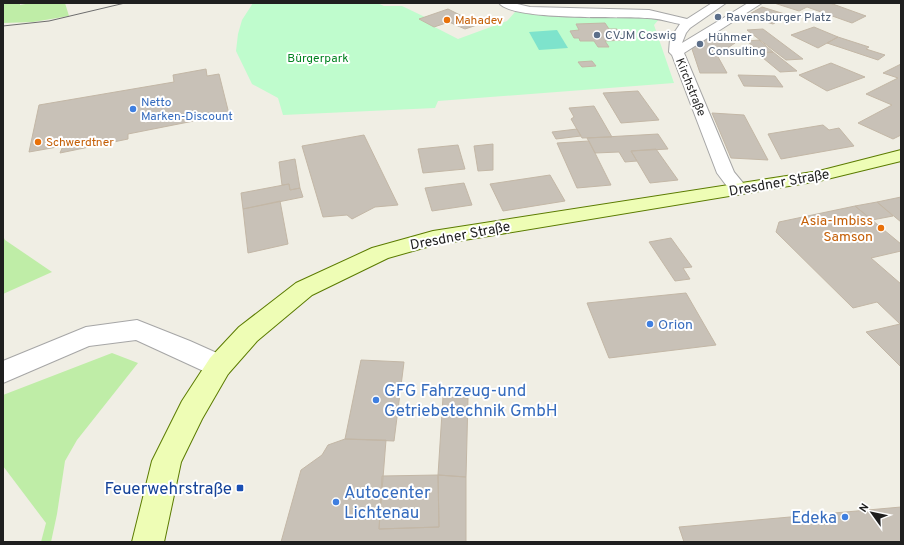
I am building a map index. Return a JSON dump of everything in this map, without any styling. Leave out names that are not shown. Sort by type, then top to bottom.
[{"type":"main road","name":"Dresdner Straße","points":[[148,542],[167,461],[192,410],[219,366],[248,334],[304,289],[380,253],[433,238],[819,176],[877,162],[901,154]]},
{"type":"street","points":[[505,3],[511,7],[530,11],[650,14],[690,23],[720,3]]},
{"type":"street","points":[[676,52],[756,3]]},
{"type":"street","name":"Kirchstraße","points":[[690,23],[679,32],[675,41],[676,52],[726,173],[738,189]]},
{"type":"street","points":[[3,372],[86,337],[137,330],[181,348],[219,366]]},
{"type":"green space","points":[[3,3],[20,3],[20,5],[31,3],[65,3],[69,16],[33,22],[3,23]]},
{"type":"green space","name":"Bürgerpark","points":[[253,3],[377,3],[384,6],[402,6],[425,17],[419,19],[458,39],[507,21],[515,12],[660,18],[654,25],[674,83],[438,101],[435,108],[283,115],[278,98],[252,84],[236,51],[238,34],[242,20]]},
{"type":"green space","points":[[3,236],[5,240],[52,272],[3,294]]},
{"type":"green space","points":[[112,353],[138,363],[77,440],[65,461],[51,542],[41,542],[46,523],[3,466],[3,395]]},
{"type":"shaded area","points":[[557,30],[568,48],[539,50],[529,32]]},
{"type":"building","points":[[774,3],[830,3],[866,16],[852,23],[807,7],[799,11]]},
{"type":"building","points":[[762,7],[788,15],[773,24],[746,16]]},
{"type":"building","name":"Mahadev","points":[[448,9],[480,24],[465,29],[449,22],[434,27],[419,19]]},
{"type":"building","name":"CVJM Coswig","points":[[605,23],[609,29],[617,29],[625,40],[605,41],[609,47],[598,47],[594,41],[580,41],[579,38],[574,38],[570,31],[579,30],[576,24]]},
{"type":"building","points":[[814,27],[838,37],[818,48],[791,35]]},
{"type":"building","points":[[763,29],[803,59],[786,60],[747,30]]},
{"type":"building","points":[[710,34],[735,43],[717,55],[727,73],[700,73],[691,46]]},
{"type":"building","points":[[838,37],[869,47],[866,49],[885,55],[878,60],[827,43]]},
{"type":"building","points":[[759,40],[773,52],[761,53],[747,41]]},
{"type":"building","points":[[773,52],[797,71],[780,72],[757,53]]},
{"type":"building","points":[[592,61],[596,66],[582,67],[578,62]]},
{"type":"building","points":[[831,63],[865,77],[827,91],[799,75]]},
{"type":"building","points":[[901,64],[901,135],[893,139],[858,123],[892,105],[866,94],[898,78],[883,73]]},
{"type":"building","name":"Netto Marken-Discount","points":[[206,69],[207,76],[219,74],[229,114],[128,134],[128,139],[60,153],[63,146],[29,152],[39,105],[174,82],[173,75]]},
{"type":"building","points":[[738,75],[775,76],[783,87],[744,86]]},
{"type":"building","points":[[638,91],[659,120],[621,123],[603,93]]},
{"type":"building","points":[[594,106],[612,137],[582,138],[571,119],[574,117],[569,108]]},
{"type":"building","points":[[712,113],[744,115],[768,160],[731,158]]},
{"type":"building","points":[[823,125],[829,130],[839,128],[854,146],[781,159],[768,134]]},
{"type":"building","points":[[577,129],[581,136],[556,139],[552,132]]},
{"type":"building","points":[[658,134],[668,149],[631,151],[637,161],[625,162],[619,152],[595,153],[587,138]]},
{"type":"building","points":[[364,135],[398,205],[375,207],[352,219],[347,215],[323,217],[302,146]]},
{"type":"building","points":[[589,141],[611,185],[577,188],[557,143]]},
{"type":"building","points":[[493,144],[493,170],[478,171],[474,146]]},
{"type":"building","points":[[458,145],[465,169],[423,173],[418,149]]},
{"type":"building","points":[[656,149],[678,180],[650,183],[631,151]]},
{"type":"building","points":[[295,159],[300,188],[290,190],[289,184],[282,185],[279,162]]},
{"type":"building","points":[[550,175],[565,201],[503,211],[490,184]]},
{"type":"building","points":[[464,183],[472,205],[432,211],[425,188]]},
{"type":"building","points":[[289,184],[290,190],[300,188],[303,197],[243,209],[241,193]]},
{"type":"building","points":[[901,197],[901,222],[877,202]]},
{"type":"building","points":[[280,201],[288,244],[248,253],[243,209]]},
{"type":"building","points":[[877,202],[893,216],[872,220],[855,206]]},
{"type":"building","points":[[855,206],[901,244],[901,251],[871,258],[901,284],[901,367],[866,332],[900,324],[877,302],[853,308],[776,232],[779,222]]},
{"type":"building","points":[[671,238],[692,267],[683,268],[690,279],[675,281],[649,242]]},
{"type":"building","name":"Orion","points":[[686,293],[716,345],[609,358],[587,303]]},
{"type":"building","name":"GFG Fahrzeug-und Getriebetechnik GmbH","points":[[361,360],[404,362],[394,441],[345,439]]},
{"type":"building","points":[[443,397],[468,398],[466,477],[438,475]]},
{"type":"building","name":"Autocenter Lichtenau","points":[[345,439],[386,440],[379,529],[439,527],[438,475],[466,477],[466,542],[281,542],[301,470],[322,455],[328,445]]},
{"type":"building","points":[[438,475],[439,527],[379,529],[382,476]]},
{"type":"building","name":"Edeka","points":[[901,507],[901,542],[684,542],[679,527]]},
{"type":"tram line","points":[[3,26],[49,21],[125,3]]},
{"type":"place","name":"Ravensburger Platz","points":[[718,17]]},
{"type":"place","name":"Mahadev","points":[[447,20]]},
{"type":"place","name":"CVJM Coswig","points":[[597,35]]},
{"type":"place","name":"Hühmer Consulting","points":[[700,44]]},
{"type":"place","name":"Netto Marken-Discount","points":[[133,109]]},
{"type":"place","name":"Schwerdtner","points":[[38,142]]},
{"type":"place","name":"Asia-Imbiss Samson","points":[[881,228]]},
{"type":"place","name":"Orion","points":[[650,324]]},
{"type":"place","name":"GFG Fahrzeug-und Getriebetechnik GmbH","points":[[376,400]]},
{"type":"place","name":"Feuerwehrstraße","points":[[240,488]]},
{"type":"place","name":"Autocenter Lichtenau","points":[[336,502]]},
{"type":"place","name":"Edeka","points":[[845,517]]}]
